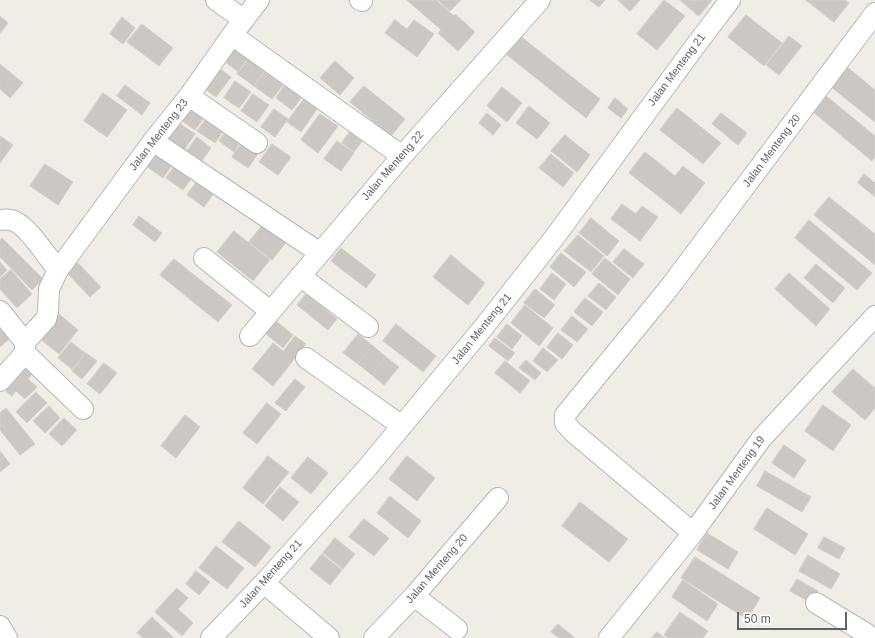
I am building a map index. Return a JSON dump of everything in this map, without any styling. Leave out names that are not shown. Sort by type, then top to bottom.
[{"type":"street","points":[[216,0],[244,20]]},
{"type":"street","name":"Jalan Menteng 23","points":[[0,381],[46,319],[48,312],[49,289],[58,270],[259,0]]},
{"type":"street","name":"Jalan Menteng 22","points":[[250,336],[402,156],[540,0]]},
{"type":"street","name":"Jalan Menteng 21","points":[[211,638],[264,583],[367,468],[484,328],[554,238],[692,49],[730,0]]},
{"type":"street","name":"Jalan Menteng 20","points":[[693,533],[573,432],[564,420],[567,412],[670,288],[875,13]]},
{"type":"street","points":[[232,36],[402,156]]},
{"type":"street","points":[[189,96],[257,143]]},
{"type":"street","points":[[153,141],[320,253]]},
{"type":"street","points":[[0,220],[11,220],[17,222],[27,231],[58,270]]},
{"type":"street","points":[[204,258],[270,311]]},
{"type":"street","points":[[300,276],[368,327]]},
{"type":"street","points":[[0,311],[25,348],[84,409]]},
{"type":"street","name":"Jalan Menteng 19","points":[[609,638],[693,533],[761,439],[875,316]]},
{"type":"street","points":[[306,358],[402,426]]},
{"type":"street","name":"Jalan Menteng 20","points":[[374,638],[414,596],[498,498]]},
{"type":"street","points":[[264,583],[330,638]]},
{"type":"street","points":[[414,596],[457,629]]},
{"type":"street","points":[[816,603],[869,632]]},
{"type":"building","points":[[407,0],[436,0],[454,16],[455,14],[475,32],[458,51],[438,33],[441,30]]},
{"type":"building","points":[[438,0],[461,0],[450,11]]},
{"type":"building","points":[[590,0],[605,0],[599,7]]},
{"type":"building","points":[[618,0],[640,0],[630,11]]},
{"type":"building","points":[[664,0],[685,16],[657,50],[637,34]]},
{"type":"building","points":[[680,0],[712,0],[699,16]]},
{"type":"building","points":[[806,0],[845,0],[849,3],[834,22]]},
{"type":"building","points":[[746,15],[782,43],[764,66],[728,37]]},
{"type":"building","points":[[0,16],[8,23],[0,33]]},
{"type":"building","points":[[122,17],[135,28],[123,44],[110,34]]},
{"type":"building","points":[[395,20],[407,29],[414,20],[434,34],[417,57],[385,33]]},
{"type":"building","points":[[142,24],[173,48],[159,66],[127,42]]},
{"type":"building","points":[[520,36],[600,99],[586,118],[506,54]]},
{"type":"building","points":[[789,36],[802,46],[779,75],[766,65]]},
{"type":"building","points":[[231,45],[249,58],[239,72],[221,59]]},
{"type":"building","points":[[248,58],[265,70],[254,86],[237,74]]},
{"type":"building","points":[[335,61],[354,78],[340,95],[320,78]]},
{"type":"building","points":[[0,64],[23,83],[10,98],[0,89]]},
{"type":"building","points":[[216,66],[231,77],[216,97],[202,87]]},
{"type":"building","points":[[847,67],[875,90],[875,122],[831,87]]},
{"type":"building","points":[[265,72],[283,85],[272,99],[254,86]]},
{"type":"building","points":[[235,81],[251,92],[239,108],[224,98]]},
{"type":"building","points":[[125,85],[150,103],[142,115],[117,96]]},
{"type":"building","points":[[285,85],[302,97],[292,110],[276,98]]},
{"type":"building","points":[[364,86],[405,119],[391,136],[350,102]]},
{"type":"building","points":[[502,87],[522,103],[507,122],[487,106]]},
{"type":"building","points":[[103,93],[127,110],[107,137],[84,121]]},
{"type":"building","points":[[253,94],[269,105],[257,122],[241,111]]},
{"type":"building","points":[[825,95],[875,136],[875,157],[872,161],[812,111]]},
{"type":"building","points":[[615,98],[628,109],[621,118],[608,108]]},
{"type":"building","points":[[304,99],[317,109],[301,132],[287,122]]},
{"type":"building","points":[[190,100],[208,112],[195,130],[178,118]]},
{"type":"building","points":[[529,106],[550,123],[537,139],[516,123]]},
{"type":"building","points":[[677,108],[721,143],[703,164],[660,130]]},
{"type":"building","points":[[274,109],[288,119],[275,137],[261,127]]},
{"type":"building","points":[[487,113],[501,125],[493,135],[479,123]]},
{"type":"building","points":[[721,113],[747,133],[738,145],[712,124]]},
{"type":"building","points":[[210,114],[227,126],[215,143],[197,131]]},
{"type":"building","points":[[320,114],[338,126],[318,153],[301,140]]},
{"type":"building","points":[[177,122],[195,134],[184,150],[166,137]]},
{"type":"building","points":[[353,127],[366,136],[354,152],[342,143]]},
{"type":"building","points":[[228,129],[242,140],[234,152],[219,141]]},
{"type":"building","points":[[565,135],[590,155],[577,172],[551,151]]},
{"type":"building","points":[[0,136],[13,145],[0,163]]},
{"type":"building","points":[[197,137],[211,148],[201,162],[187,151]]},
{"type":"building","points":[[246,137],[262,148],[248,168],[232,157]]},
{"type":"building","points":[[337,141],[354,153],[341,171],[324,159]]},
{"type":"building","points":[[272,144],[291,157],[278,175],[259,162]]},
{"type":"building","points":[[159,147],[176,160],[163,178],[146,166]]},
{"type":"building","points":[[645,152],[675,176],[683,166],[705,183],[681,214],[629,173]]},
{"type":"building","points":[[551,154],[574,173],[563,187],[539,168]]},
{"type":"building","points":[[177,163],[194,175],[183,190],[166,178]]},
{"type":"building","points":[[45,164],[73,182],[58,205],[30,186]]},
{"type":"building","points":[[864,174],[875,183],[875,197],[858,183]]},
{"type":"building","points":[[197,181],[214,193],[204,207],[187,195]]},
{"type":"building","points":[[829,197],[875,234],[875,265],[814,215]]},
{"type":"building","points":[[622,204],[636,214],[642,206],[658,217],[640,241],[611,219]]},
{"type":"building","points":[[139,216],[162,233],[155,242],[133,225]]},
{"type":"building","points":[[591,218],[619,241],[607,256],[579,233]]},
{"type":"building","points":[[809,220],[872,273],[857,290],[795,238]]},
{"type":"building","points":[[265,222],[288,240],[272,260],[249,242]]},
{"type":"building","points":[[234,231],[270,260],[253,281],[217,252]]},
{"type":"building","points":[[578,235],[604,256],[591,272],[564,251]]},
{"type":"building","points":[[2,238],[43,279],[32,290],[0,257],[0,240]]},
{"type":"building","points":[[341,248],[376,275],[366,288],[331,261]]},
{"type":"building","points":[[624,249],[644,264],[633,278],[613,262]]},
{"type":"building","points":[[561,253],[586,272],[574,287],[550,267]]},
{"type":"building","points":[[451,255],[485,283],[468,305],[433,277]]},
{"type":"building","points":[[605,258],[630,279],[618,295],[592,274]]},
{"type":"building","points":[[174,259],[232,305],[218,322],[160,275]]},
{"type":"building","points":[[0,262],[7,270],[0,277]]},
{"type":"building","points":[[78,263],[101,287],[90,297],[67,273]]},
{"type":"building","points":[[816,264],[845,288],[833,303],[804,278]]},
{"type":"building","points":[[11,270],[32,294],[17,308],[0,289],[0,279]]},
{"type":"building","points":[[552,273],[566,284],[554,300],[540,289]]},
{"type":"building","points":[[789,273],[830,309],[816,326],[775,289]]},
{"type":"building","points":[[599,283],[616,297],[606,310],[588,296]]},
{"type":"building","points":[[535,289],[555,305],[544,318],[524,303]]},
{"type":"building","points":[[306,294],[337,319],[328,330],[297,305]]},
{"type":"building","points":[[585,298],[603,312],[592,326],[574,312]]},
{"type":"building","points":[[525,305],[553,328],[539,346],[511,323]]},
{"type":"building","points":[[59,314],[78,330],[59,354],[39,338]]},
{"type":"building","points":[[270,316],[293,335],[283,348],[260,329]]},
{"type":"building","points":[[572,316],[588,329],[577,342],[561,330]]},
{"type":"building","points":[[0,320],[14,335],[0,347]]},
{"type":"building","points":[[396,324],[436,356],[423,372],[383,341]]},
{"type":"building","points":[[507,324],[522,336],[512,349],[497,337]]},
{"type":"building","points":[[558,333],[573,345],[562,359],[547,347]]},
{"type":"building","points":[[358,334],[373,346],[358,364],[343,353]]},
{"type":"building","points":[[295,336],[306,344],[273,386],[252,369],[273,343],[283,351]]},
{"type":"building","points":[[495,338],[515,353],[508,361],[489,346]]},
{"type":"building","points":[[71,342],[85,353],[72,369],[58,358]]},
{"type":"building","points":[[373,346],[386,357],[372,375],[358,364]]},
{"type":"building","points":[[543,348],[558,360],[547,372],[533,361]]},
{"type":"building","points":[[86,353],[97,361],[82,379],[72,371]]},
{"type":"building","points":[[386,357],[399,367],[384,385],[372,375]]},
{"type":"building","points":[[526,360],[541,373],[535,380],[519,368]]},
{"type":"building","points":[[505,361],[530,381],[520,393],[495,373]]},
{"type":"building","points":[[24,362],[34,371],[28,379],[37,387],[25,399],[16,391],[12,396],[1,387]]},
{"type":"building","points":[[104,363],[117,373],[100,394],[87,384]]},
{"type":"building","points":[[853,369],[875,388],[875,408],[865,420],[832,392]]},
{"type":"building","points":[[295,379],[305,387],[286,411],[275,403]]},
{"type":"building","points":[[36,392],[47,403],[27,423],[16,412]]},
{"type":"building","points":[[267,403],[281,414],[257,444],[243,433]]},
{"type":"building","points":[[823,405],[851,425],[833,451],[805,431]]},
{"type":"building","points":[[49,406],[60,418],[45,433],[33,421]]},
{"type":"building","points":[[6,408],[35,444],[20,455],[0,430],[0,413]]},
{"type":"building","points":[[185,415],[200,427],[176,458],[161,446]]},
{"type":"building","points":[[64,418],[77,430],[62,446],[49,434]]},
{"type":"building","points":[[784,445],[806,460],[794,478],[772,463]]},
{"type":"building","points":[[0,451],[10,464],[0,472]]},
{"type":"building","points":[[268,456],[289,472],[263,504],[243,488]]},
{"type":"building","points":[[407,456],[435,478],[417,501],[389,479]]},
{"type":"building","points":[[308,457],[328,473],[311,494],[291,478]]},
{"type":"building","points":[[765,471],[811,497],[802,512],[757,486]]},
{"type":"building","points":[[280,487],[299,502],[283,521],[265,506]]},
{"type":"building","points":[[390,496],[421,521],[408,538],[377,513]]},
{"type":"building","points":[[580,502],[628,539],[609,562],[562,526]]},
{"type":"building","points":[[767,508],[808,534],[795,555],[754,529]]},
{"type":"building","points":[[364,519],[389,538],[374,556],[349,537]]},
{"type":"building","points":[[239,521],[271,547],[255,567],[222,542]]},
{"type":"building","points":[[707,533],[738,552],[728,569],[697,550]]},
{"type":"building","points":[[824,537],[845,548],[839,559],[818,548]]},
{"type":"building","points":[[335,538],[355,554],[343,569],[323,553]]},
{"type":"building","points":[[216,546],[244,568],[227,589],[199,568]]},
{"type":"building","points":[[322,554],[342,570],[330,585],[310,569]]},
{"type":"building","points":[[808,555],[840,574],[831,589],[799,571]]},
{"type":"building","points":[[695,557],[760,598],[747,619],[681,578]]},
{"type":"building","points":[[196,571],[210,582],[199,595],[186,584]]},
{"type":"building","points":[[797,579],[818,591],[811,603],[790,591]]},
{"type":"building","points":[[683,580],[718,604],[707,621],[672,597]]},
{"type":"building","points":[[177,588],[188,598],[178,609],[193,623],[182,636],[155,612]]},
{"type":"building","points":[[680,612],[708,631],[703,638],[668,638],[664,635]]},
{"type":"building","points":[[152,617],[174,638],[143,638],[137,633]]},
{"type":"building","points":[[558,624],[574,637],[559,638],[551,632]]},
{"type":"building","points":[[657,632],[665,638],[652,638]]}]
